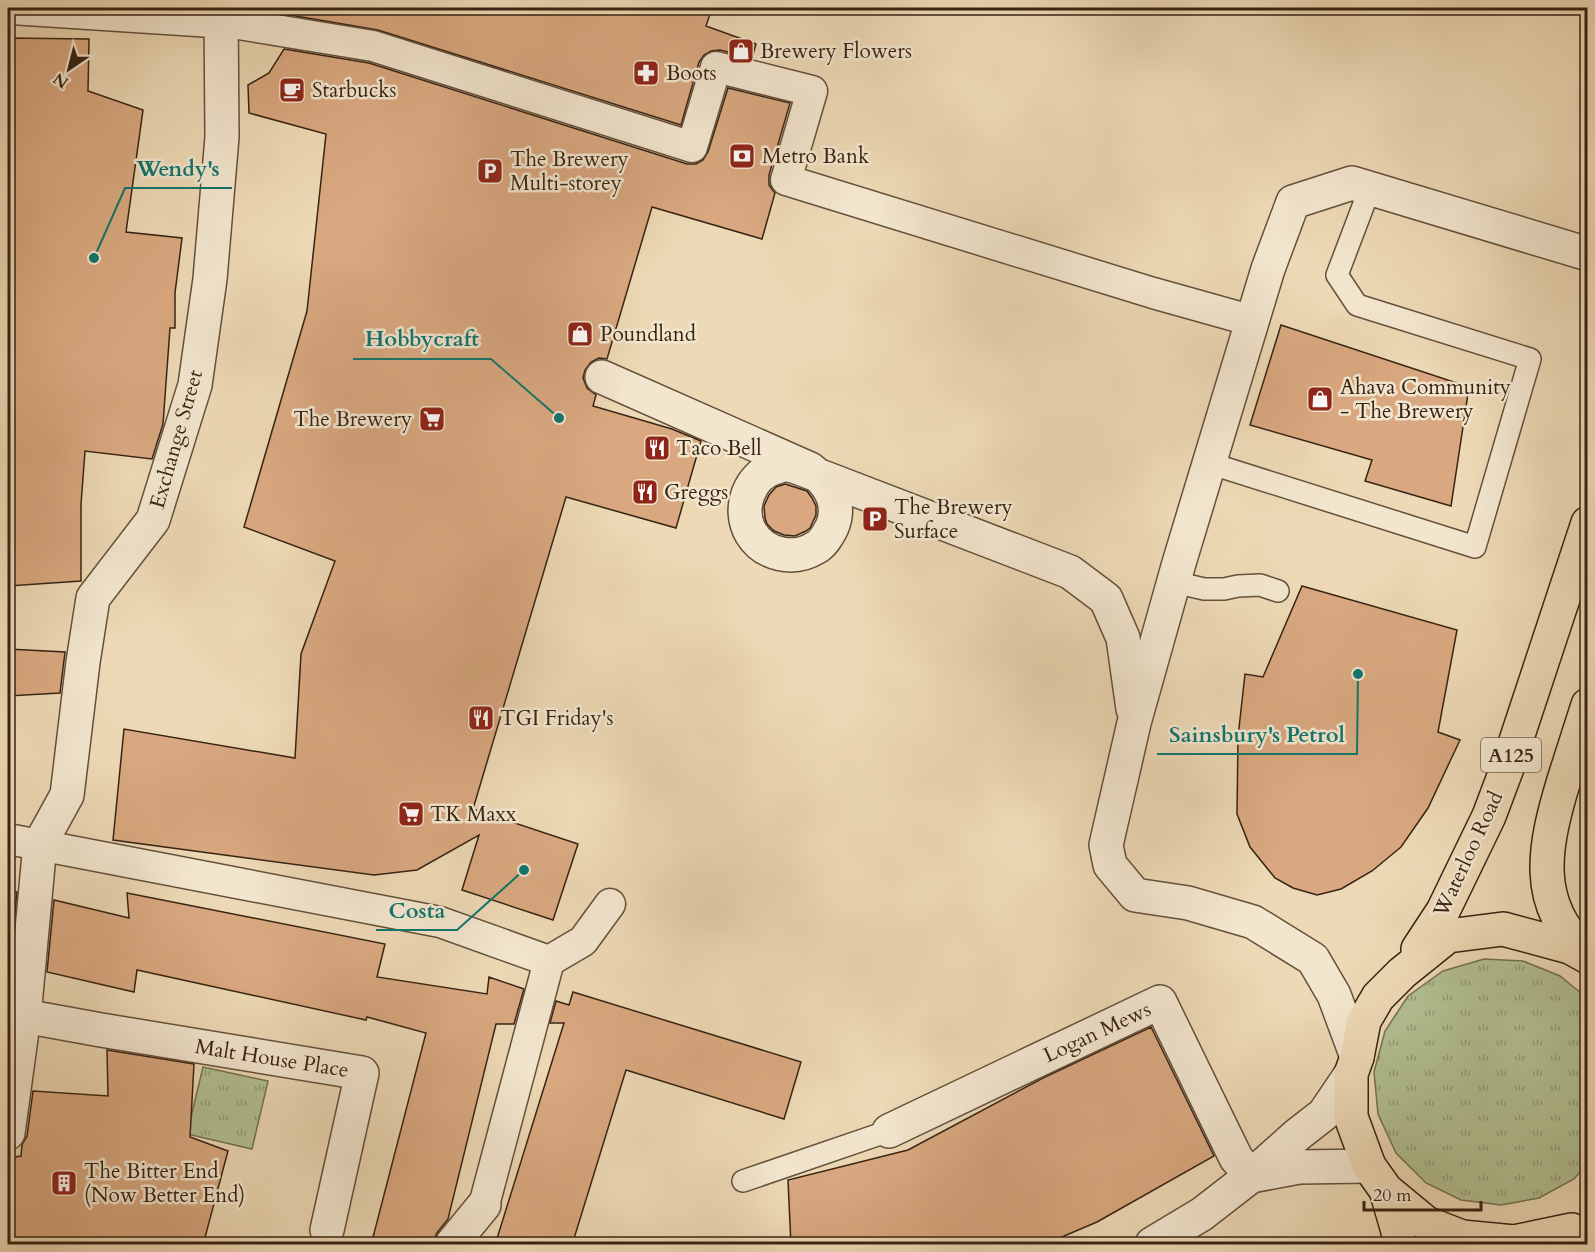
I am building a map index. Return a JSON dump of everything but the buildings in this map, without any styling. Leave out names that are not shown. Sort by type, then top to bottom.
[{"type":"main road","name":"Waterloo Road","points":[[1402,973],[1443,911],[1489,816],[1507,768],[1587,523]]},
{"type":"main road","name":"A125","points":[[1587,705],[1557,804],[1549,836],[1546,863],[1548,887],[1562,926],[1587,956]]},
{"type":"main road","points":[[1399,1245],[1398,1231],[1351,1117],[1354,1066],[1364,1021],[1378,997],[1402,973],[1448,936],[1503,929],[1570,947],[1587,956]]},
{"type":"main road","points":[[1377,1178],[1426,1223],[1462,1237],[1514,1242],[1574,1230]]},
{"type":"street","points":[[19,8],[220,14],[373,46],[692,147],[716,67],[812,91],[786,180],[1253,321]]},
{"type":"street","name":"Exchange Street","points":[[8,1133],[24,1016],[40,844],[67,795],[93,598],[153,520],[195,385],[210,279],[222,137],[220,14]]},
{"type":"street","points":[[1152,1245],[1202,1214],[1324,1114],[1354,1066],[1334,995],[1313,959],[1253,922],[1188,903],[1135,895],[1110,865],[1106,845],[1134,723],[1174,582],[1268,269],[1293,202],[1352,183],[1587,254]]},
{"type":"street","points":[[602,377],[810,469],[816,473],[822,478],[834,497],[836,512],[828,536],[816,548],[799,555],[779,554],[764,548],[753,537],[747,526],[744,506],[751,485],[762,474],[771,468],[786,465],[805,471],[815,475],[825,478],[836,482],[1070,572],[1106,598],[1124,638],[1134,723]]},
{"type":"street","points":[[8,839],[440,922],[549,961]]},
{"type":"street","points":[[452,1245],[484,1205],[549,961],[583,941],[610,904]]},
{"type":"street","name":"Logan Mews","points":[[889,1131],[1160,1002],[1236,1158],[1251,1176]]},
{"type":"street","name":"Malt House Place","points":[[24,1016],[362,1073],[327,1230]]},
{"type":"street","points":[[1251,1176],[1299,1167],[1377,1178]]},
{"type":"lane","points":[[1209,463],[1475,547],[1530,359],[1357,305],[1337,275],[1370,188]]},
{"type":"lane","points":[[1174,582],[1204,589],[1260,585],[1278,591]]},
{"type":"lane","points":[[743,1181],[889,1131]]},
{"type":"green space","points":[[1484,959],[1523,961],[1560,976],[1587,998],[1587,1164],[1574,1179],[1539,1198],[1501,1205],[1461,1200],[1426,1183],[1396,1153],[1378,1114],[1374,1072],[1385,1031],[1408,996],[1443,971]]},
{"type":"green space","points":[[203,1067],[268,1081],[252,1149],[187,1134]]},
{"type":"place","name":"Brewery Flowers","points":[[741,51]]},
{"type":"place","name":"Boots","points":[[646,73]]},
{"type":"place","name":"Starbucks","points":[[292,90]]},
{"type":"place","name":"Metro Bank","points":[[742,156]]},
{"type":"place","name":"The Brewery Multi-storey","points":[[490,171]]},
{"type":"place","name":"Wendy's","points":[[94,258]]},
{"type":"place","name":"Poundland","points":[[580,334]]},
{"type":"place","name":"Ahava Community - The Brewery","points":[[1320,399]]},
{"type":"place","name":"Hobbycraft","points":[[559,418]]},
{"type":"place","name":"The Brewery","points":[[432,419]]},
{"type":"place","name":"Taco Bell","points":[[657,448]]},
{"type":"place","name":"Greggs","points":[[645,492]]},
{"type":"place","name":"The Brewery Surface","points":[[875,519]]},
{"type":"place","name":"Sainsbury's Petrol","points":[[1358,674]]},
{"type":"place","name":"TGI Friday's","points":[[481,718]]},
{"type":"place","name":"TK Maxx","points":[[411,814]]},
{"type":"place","name":"Costa","points":[[524,870]]},
{"type":"place","name":"The Bitter End (Now Better End)","points":[[64,1183]]}]
